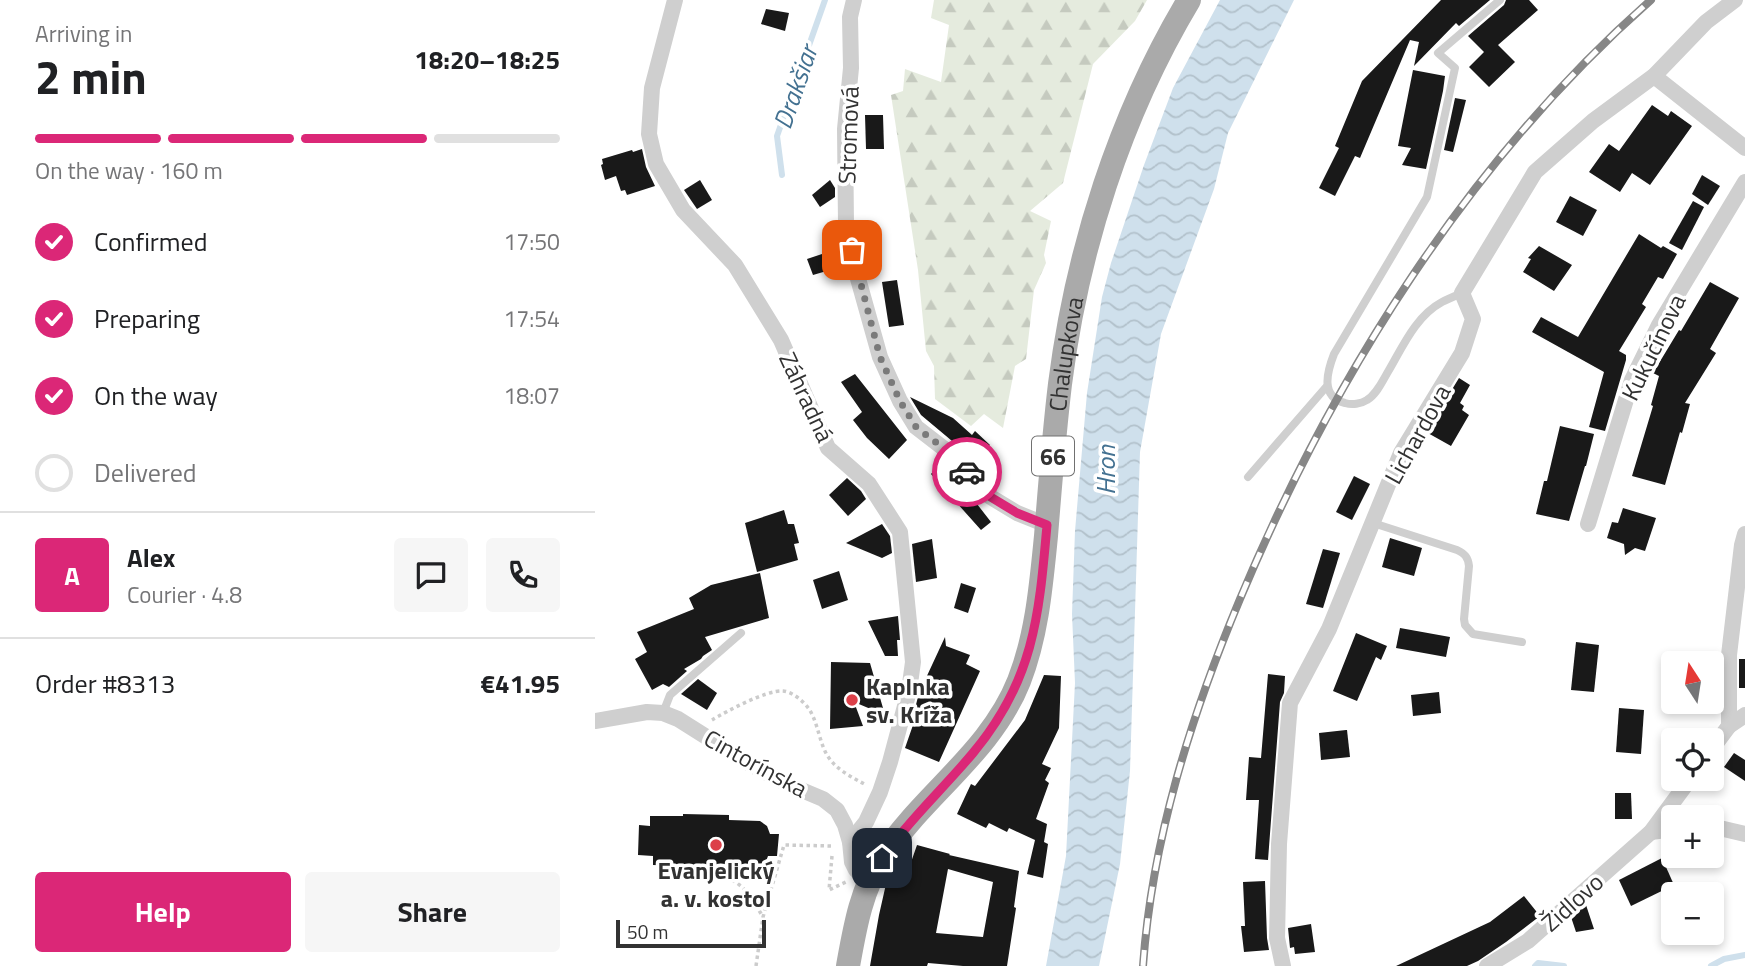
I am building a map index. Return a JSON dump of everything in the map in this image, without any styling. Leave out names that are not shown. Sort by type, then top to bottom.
[{"type":"main road","name":"Chalupkova","points":[[848,966],[859,912],[869,881],[882,858],[973,754],[1005,709],[1027,659],[1039,604],[1060,384],[1073,306],[1093,226],[1113,164],[1142,90],[1189,0]]},
{"type":"street","name":"Záhradná","points":[[675,0],[652,88],[649,134],[656,164],[683,209],[735,265],[781,340],[828,448],[869,484],[900,532],[913,662],[909,691],[880,792],[866,822],[850,842]]},
{"type":"street","name":"Stromová","points":[[854,0],[850,17],[851,68],[845,129],[846,225],[880,357],[900,401],[916,427],[951,454],[989,496],[1017,513],[1047,525]]},
{"type":"street","points":[[1462,293],[1535,173],[1593,121],[1654,76],[1706,22],[1735,0]]},
{"type":"street","points":[[1654,76],[1745,148]]},
{"type":"street","name":"Kukučínova","points":[[1588,524],[1632,380],[1659,325],[1745,182]]},
{"type":"street","name":"Lichardova","points":[[1283,966],[1277,938],[1279,844],[1290,703],[1329,629],[1401,453],[1462,353],[1473,319],[1462,293]]},
{"type":"street","points":[[1729,726],[1729,656],[1745,534]]},
{"type":"street","points":[[595,721],[647,712],[663,713]]},
{"type":"street","name":"Cintorínska","points":[[663,713],[678,719],[785,783],[830,804],[837,810],[845,825],[856,870],[869,881]]},
{"type":"street","points":[[1724,733],[1745,715]]},
{"type":"street","name":"Židlovo","points":[[1487,966],[1528,941],[1651,832],[1681,791]]},
{"type":"street","points":[[1724,829],[1745,834]]},
{"type":"street","points":[[1651,832],[1661,831]]},
{"type":"lane","points":[[1462,293],[1440,303],[1419,322],[1377,390],[1367,400],[1347,404],[1330,394],[1327,386],[1328,370],[1334,354],[1427,197],[1455,68],[1438,53],[1500,0]]},
{"type":"lane","points":[[1248,477],[1327,386]]},
{"type":"lane","points":[[1373,523],[1465,554],[1469,566],[1465,625],[1473,634],[1522,642]]},
{"type":"lane","points":[[663,713],[670,695],[741,633]]},
{"type":"path","points":[[700,732],[722,713],[769,693],[786,691],[797,696],[810,710],[827,756],[839,769],[867,785]]},
{"type":"path","points":[[756,966],[763,918],[784,845],[833,846],[829,890]]},
{"type":"path","points":[[712,873],[736,881],[746,891],[763,918]]},
{"type":"green space","points":[[934,0],[1147,0],[1135,21],[1093,64],[1063,183],[1030,211],[1051,221],[1044,255],[1046,263],[1034,290],[1026,359],[1015,366],[1003,428],[984,414],[971,426],[935,399],[934,366],[926,351],[918,270],[891,95],[903,91],[905,69],[941,82],[949,25],[931,18]]},
{"type":"water","name":"Hron","points":[[1220,0],[1294,0],[1228,133],[1214,189],[1161,334],[1140,452],[1130,771],[1120,864],[1099,966],[1046,966],[1066,856],[1075,683],[1072,614],[1075,531],[1087,393],[1102,297],[1144,165],[1173,88]]},
{"type":"building","points":[[1441,0],[1490,0],[1459,26],[1456,23],[1414,66],[1419,42],[1410,40],[1360,158],[1355,156],[1335,196],[1319,188],[1339,148],[1335,146],[1362,81]]},
{"type":"building","points":[[1506,0],[1529,0],[1538,10],[1498,45],[1515,62],[1489,87],[1469,67],[1484,52],[1468,36],[1504,5]]},
{"type":"building","points":[[766,9],[789,13],[785,31],[761,24]]},
{"type":"building","points":[[1413,70],[1445,76],[1426,169],[1402,165],[1411,148],[1398,146]]},
{"type":"building","points":[[1455,98],[1466,100],[1453,152],[1444,150]]},
{"type":"building","points":[[1652,105],[1668,116],[1671,111],[1692,126],[1650,185],[1632,173],[1620,192],[1589,172],[1609,144],[1619,151]]},
{"type":"building","points":[[865,115],[883,115],[884,149],[866,149]]},
{"type":"building","points":[[642,149],[646,167],[655,186],[627,195],[625,190],[621,191],[616,176],[605,180],[602,159]]},
{"type":"building","points":[[1702,175],[1720,186],[1708,205],[1692,194]]},
{"type":"building","points":[[700,180],[712,200],[697,209],[684,190]]},
{"type":"building","points":[[830,180],[835,188],[835,197],[820,207],[812,195]]},
{"type":"building","points":[[1570,196],[1597,210],[1583,236],[1556,222]]},
{"type":"building","points":[[1693,201],[1704,207],[1682,250],[1669,243]]},
{"type":"building","points":[[1639,234],[1661,248],[1663,246],[1677,254],[1663,279],[1658,277],[1642,304],[1646,307],[1619,351],[1626,355],[1626,360],[1605,431],[1589,427],[1604,372],[1532,332],[1541,317],[1578,337]]},
{"type":"building","points":[[1539,246],[1572,265],[1554,291],[1523,272],[1531,259],[1528,258]]},
{"type":"building","points":[[825,253],[830,270],[813,275],[807,259]]},
{"type":"building","points":[[897,280],[904,325],[889,327],[882,282]]},
{"type":"building","points":[[1710,282],[1739,298],[1710,349],[1716,353],[1685,403],[1690,404],[1665,485],[1632,476],[1653,406],[1651,405],[1659,376],[1653,373]]},
{"type":"building","points":[[855,374],[907,440],[889,459],[853,420],[862,412],[841,382]]},
{"type":"building","points":[[1459,378],[1470,385],[1460,403],[1464,406],[1462,410],[1469,415],[1451,446],[1426,432]]},
{"type":"building","points":[[910,397],[953,418],[972,435],[975,431],[990,445],[986,449],[989,452],[982,459],[985,462],[979,469],[958,446],[921,415]]},
{"type":"building","points":[[1560,426],[1594,434],[1569,521],[1536,514]]},
{"type":"building","points":[[943,461],[964,484],[991,522],[981,530],[931,474]]},
{"type":"building","points":[[1354,476],[1370,484],[1352,520],[1336,512]]},
{"type":"building","points":[[847,478],[866,499],[848,516],[829,495]]},
{"type":"building","points":[[1623,508],[1656,518],[1645,551],[1635,548],[1625,555],[1624,544],[1607,538],[1612,522],[1618,523]]},
{"type":"building","points":[[784,510],[788,524],[794,524],[799,543],[794,544],[798,560],[757,572],[745,523]]},
{"type":"building","points":[[882,524],[890,536],[892,553],[882,558],[846,543]]},
{"type":"building","points":[[1390,538],[1422,548],[1414,576],[1382,567]]},
{"type":"building","points":[[932,539],[937,578],[916,582],[912,544]]},
{"type":"building","points":[[1323,549],[1340,553],[1323,608],[1306,604]]},
{"type":"building","points":[[839,571],[848,600],[822,609],[813,580]]},
{"type":"building","points":[[760,573],[769,618],[705,637],[712,650],[684,669],[687,671],[669,687],[663,684],[652,690],[635,659],[647,652],[637,632],[694,609],[689,598],[711,585]]},
{"type":"building","points":[[961,583],[976,588],[968,613],[954,608]]},
{"type":"building","points":[[898,616],[898,656],[885,656],[868,621]]},
{"type":"building","points":[[1400,628],[1450,637],[1446,657],[1396,648]]},
{"type":"building","points":[[1356,633],[1387,646],[1381,660],[1376,657],[1357,701],[1333,691]]},
{"type":"building","points":[[945,637],[946,646],[970,655],[966,664],[980,671],[939,762],[905,748],[919,693]]},
{"type":"building","points":[[1576,642],[1599,645],[1594,692],[1571,690]]},
{"type":"building","points":[[1739,659],[1745,659],[1745,688],[1739,688]]},
{"type":"building","name":"Kaplnka sv. Kríža","points":[[831,662],[870,663],[885,715],[854,702],[863,726],[830,729]]},
{"type":"building","points":[[1268,674],[1285,676],[1284,693],[1280,702],[1268,860],[1255,859],[1259,800],[1246,800],[1249,757],[1261,758]]},
{"type":"building","points":[[1044,675],[1061,676],[1059,728],[1042,764],[1051,768],[1045,780],[1049,783],[1036,819],[1047,824],[1044,842],[1048,844],[1043,878],[1027,874],[1035,840],[1009,828],[1007,832],[989,823],[986,828],[957,814],[971,784],[975,786],[1025,720]]},
{"type":"building","points":[[698,679],[717,693],[707,710],[681,694]]},
{"type":"building","points":[[1439,692],[1441,713],[1413,716],[1411,695]]},
{"type":"building","points":[[1619,708],[1644,710],[1641,754],[1616,752]]},
{"type":"building","points":[[1347,730],[1350,757],[1321,760],[1319,733]]},
{"type":"building","points":[[1734,753],[1745,760],[1745,781],[1724,767]]},
{"type":"building","points":[[1615,793],[1631,793],[1632,819],[1615,819]]},
{"type":"building","name":"Evanjelický a. v. kostol","points":[[729,815],[729,820],[760,821],[767,826],[770,834],[779,834],[777,856],[768,856],[765,864],[757,868],[727,867],[726,870],[653,865],[653,856],[638,855],[639,825],[650,826],[650,816]]},
{"type":"building","points":[[917,845],[1019,871],[1007,966],[928,963],[927,966],[870,966],[886,884],[895,885],[900,867],[909,868]],"holes":[[[948,869],[993,882],[983,937],[936,933]]]},
{"type":"building","points":[[1661,859],[1661,868],[1666,868],[1673,882],[1661,882],[1661,891],[1631,906],[1619,880]]},
{"type":"building","points":[[1265,881],[1269,950],[1244,952],[1241,926],[1245,926],[1243,882]]},
{"type":"building","points":[[1524,896],[1540,916],[1478,961],[1467,966],[1396,966],[1490,922]]},
{"type":"building","points":[[1586,905],[1594,929],[1576,932],[1571,917]]},
{"type":"building","points":[[1311,924],[1315,952],[1295,954],[1294,947],[1290,948],[1288,928]]},
{"type":"waterway","name":"Drakšiar","points":[[782,175],[777,136],[825,0]]},
{"type":"waterway","points":[[1711,966],[1724,959],[1745,955]]},
{"type":"waterway","points":[[1535,966],[1538,963],[1564,966]]},
{"type":"railway","points":[[1143,966],[1155,872],[1190,733],[1240,599],[1318,434],[1363,354],[1412,276],[1465,201],[1523,130],[1585,63],[1651,0]]},
{"type":"way so far","points":[[852,250],[880,357],[900,401],[916,427],[951,454],[967,472]]},
{"type":"place","name":"Kaplnka sv. Kríža","points":[[852,700]]},
{"type":"place","name":"Evanjelický a. v. kostol","points":[[716,845]]},
{"type":"route","points":[[882,858],[992,729],[1017,685],[1027,659],[1039,604],[1047,525],[1017,513],[989,496],[967,472]]}]
